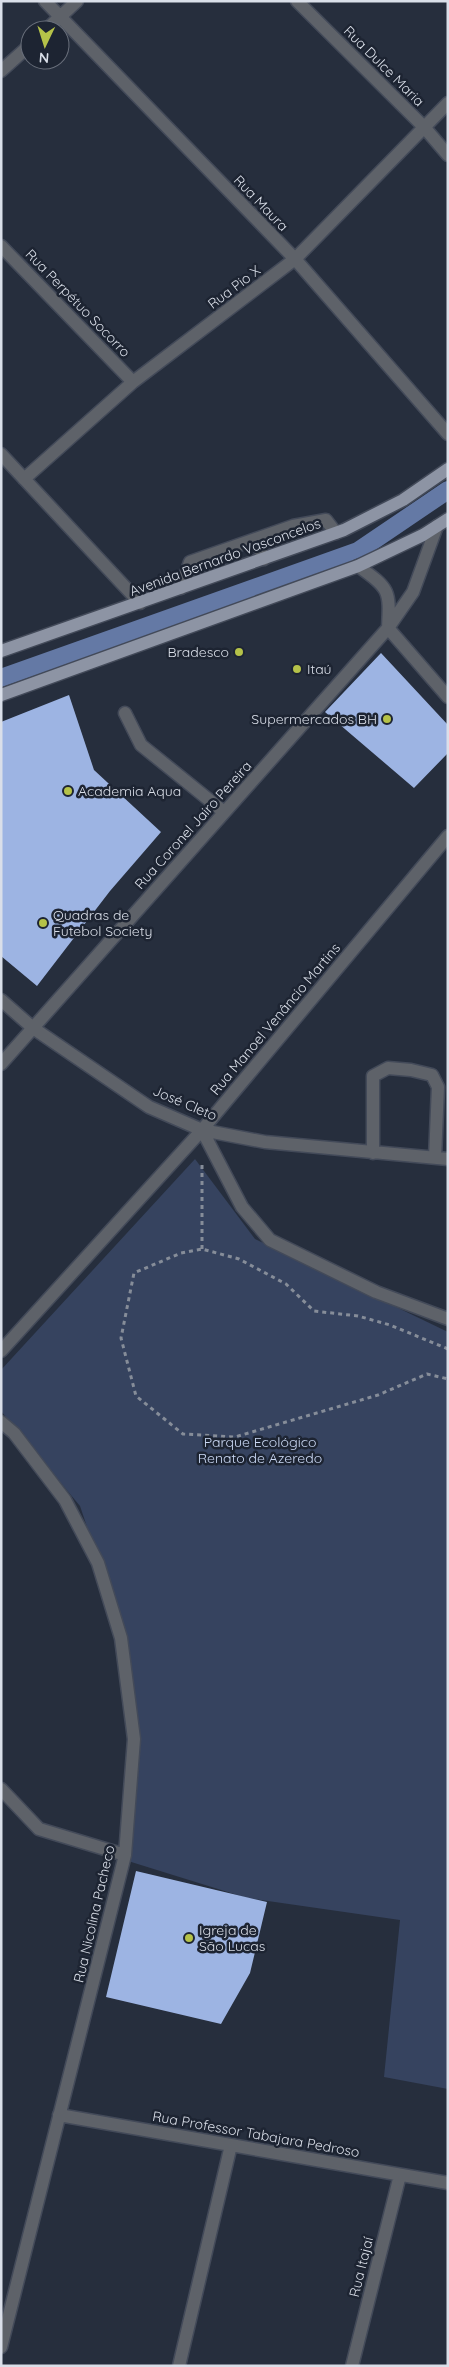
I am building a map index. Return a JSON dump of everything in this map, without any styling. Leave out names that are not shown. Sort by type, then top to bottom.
[{"type":"main road","name":"Avenida Bernardo Vasconcelos","points":[[1,651],[336,533],[386,510],[448,469]]},
{"type":"main road","points":[[1,695],[358,566],[394,550],[448,518]]},
{"type":"street","name":"Rua Maura","points":[[45,1],[295,259],[448,434]]},
{"type":"street","points":[[57,20],[77,1]]},
{"type":"street","name":"Rua Dulce Maria","points":[[297,1],[424,127],[448,155]]},
{"type":"street","points":[[1,71],[20,54]]},
{"type":"street","name":"Rua Pio X","points":[[24,479],[133,382],[295,259],[448,103]]},
{"type":"street","name":"Rua Perpétuo Socorro","points":[[1,246],[133,382]]},
{"type":"street","points":[[1,454],[140,603]]},
{"type":"street","points":[[181,588],[190,562],[293,526],[326,520],[336,533]]},
{"type":"street","name":"Rua Coronel Jairo Pereira","points":[[1,1064],[388,628],[413,592],[437,526]]},
{"type":"street","points":[[256,539],[264,559]]},
{"type":"street","points":[[358,566],[380,582],[389,599],[388,628],[448,697]]},
{"type":"street","points":[[125,713],[141,745],[224,812]]},
{"type":"street","name":"Rua Manoel Venâncio Martins","points":[[1,1351],[202,1130],[448,836]]},
{"type":"street","name":"José Cleto","points":[[1,1000],[33,1028],[150,1107],[202,1130],[265,1142],[441,1158]]},
{"type":"street","points":[[373,1153],[373,1076],[388,1068],[411,1070],[432,1076],[438,1086],[441,1158]]},
{"type":"street","points":[[202,1130],[242,1206],[270,1240],[376,1292],[448,1319]]},
{"type":"street","name":"Rua Nicolina Pacheco","points":[[1,1422],[14,1432],[65,1500],[98,1563],[121,1638],[134,1739],[125,1855],[1,2347]]},
{"type":"street","points":[[1,1788],[39,1829],[125,1855]]},
{"type":"street","name":"Rua Professor Tabajara Pedroso","points":[[59,2115],[448,2183]]},
{"type":"street","points":[[179,2366],[231,2145]]},
{"type":"street","name":"Rua Itajaí","points":[[352,2366],[400,2175]]},
{"type":"path","points":[[202,1160],[202,1249]]},
{"type":"path","points":[[448,1348],[390,1325],[358,1316],[314,1310],[286,1284],[239,1259],[202,1249],[181,1253],[134,1273],[121,1338],[136,1396],[183,1434],[235,1437],[378,1395],[427,1374],[448,1379]]},
{"type":"green space","name":"Parque Ecológico Renato de Azeredo","points":[[195,1159],[255,1239],[448,1332],[448,2089],[384,2077],[400,1920],[247,1898],[128,1861],[140,1739],[123,1634],[80,1506],[1,1411],[1,1370]]},
{"type":"building","name":"Supermercados BH","points":[[381,653],[448,725],[448,753],[414,788],[325,712]]},
{"type":"building","points":[[69,695],[94,770],[161,832],[110,891],[37,986],[1,956],[1,722]]},
{"type":"building","name":"Igreja de São Lucas","points":[[136,1871],[267,1902],[250,1973],[221,2024],[106,1997]]},
{"type":"waterway","points":[[1,678],[358,551],[448,490]]},
{"type":"place","name":"Bradesco","points":[[239,652]]},
{"type":"place","name":"Itaú","points":[[297,669]]},
{"type":"place","name":"Supermercados BH","points":[[387,719]]},
{"type":"place","name":"Academia Aqua","points":[[68,791]]},
{"type":"place","name":"Quadras de Futebol Society","points":[[43,923]]},
{"type":"place","name":"Igreja de São Lucas","points":[[189,1938]]}]
